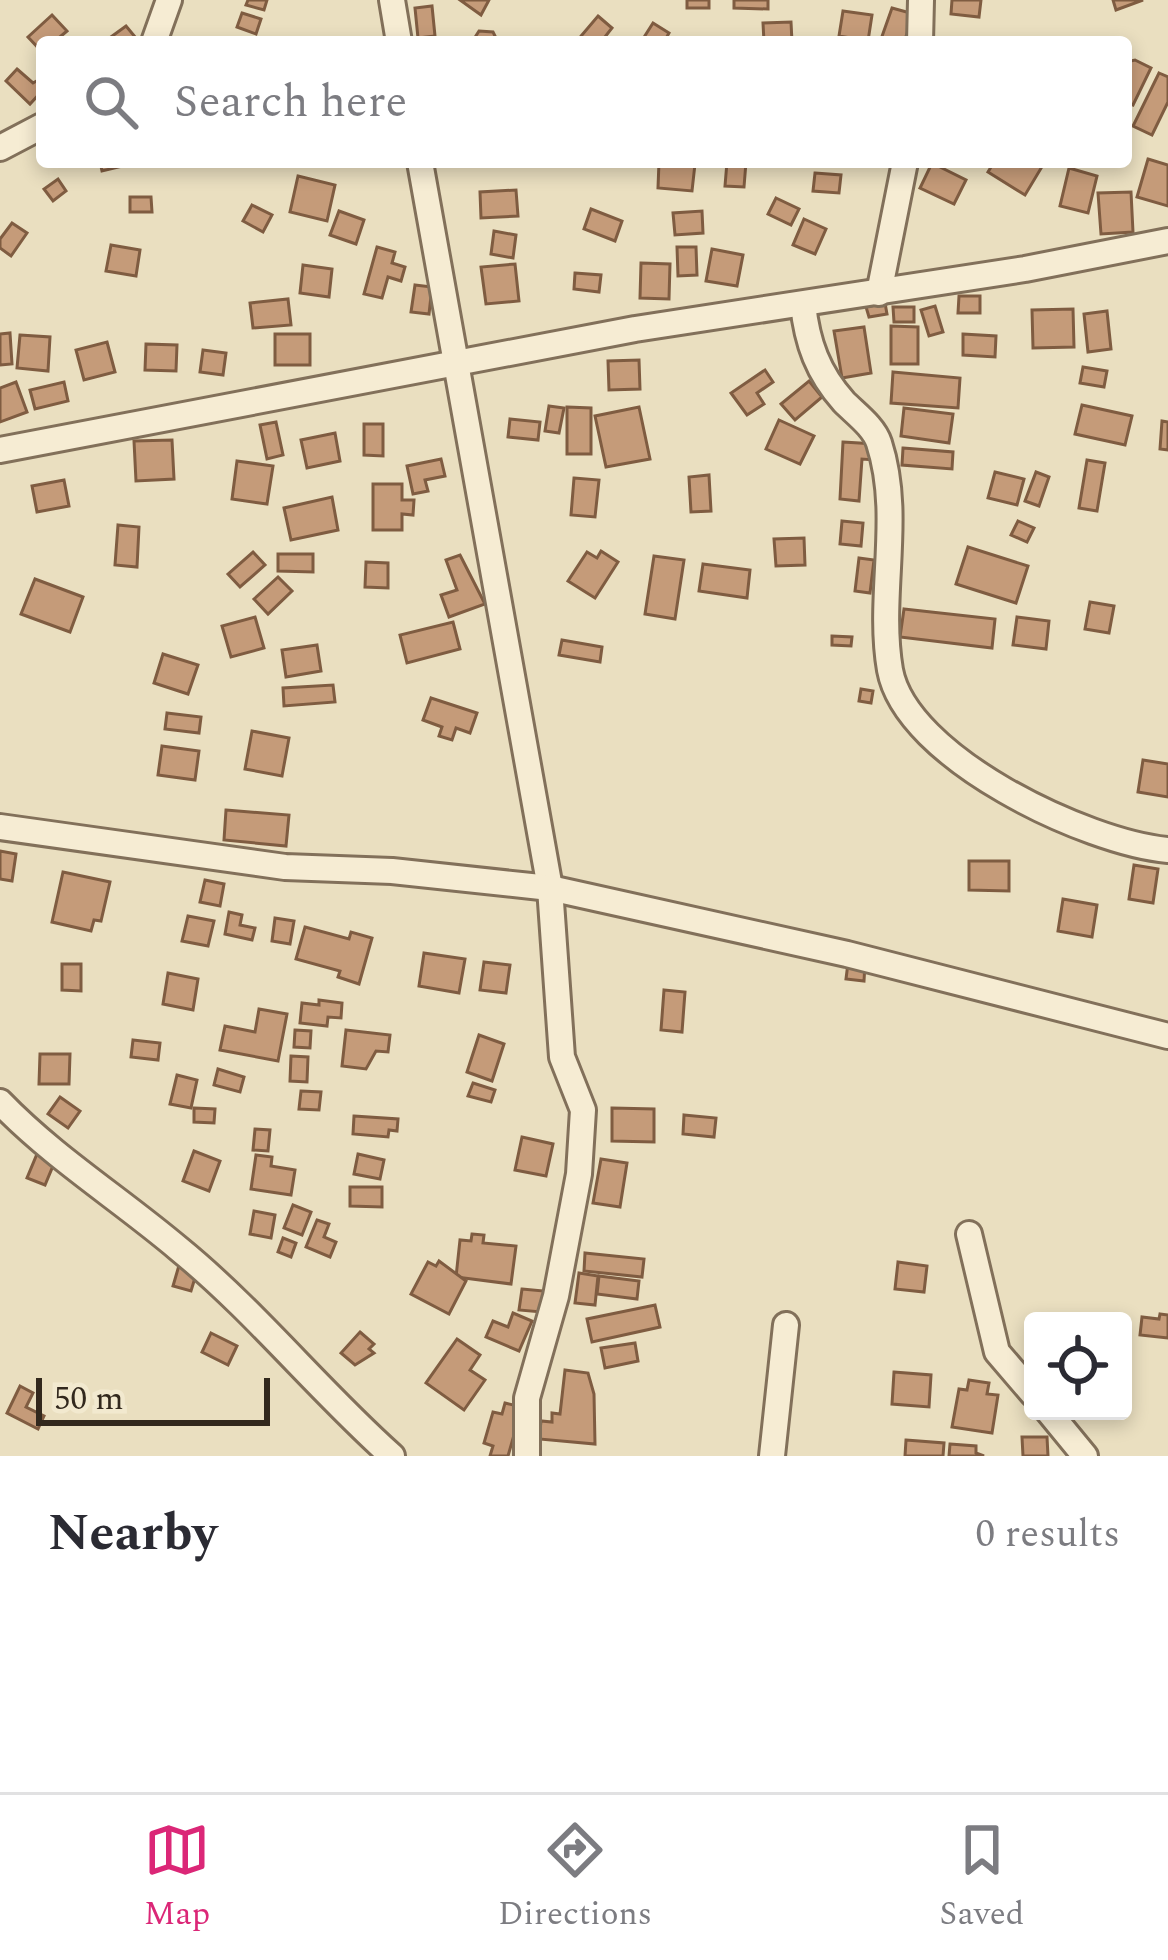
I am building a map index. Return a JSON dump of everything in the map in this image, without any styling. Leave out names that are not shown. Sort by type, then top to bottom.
[{"type":"street","points":[[156,36],[169,0]]},
{"type":"street","points":[[392,0],[398,36]]},
{"type":"street","points":[[920,36],[921,0]]},
{"type":"street","points":[[0,148],[36,129]]},
{"type":"street","points":[[420,168],[550,888],[562,1057],[583,1110],[579,1174],[556,1296],[527,1398],[526,1456]]},
{"type":"street","points":[[879,293],[904,168]]},
{"type":"street","points":[[0,450],[456,363],[1168,241]]},
{"type":"street","points":[[803,304],[821,375],[878,437],[890,512],[890,674],[916,720],[1004,793],[1104,838],[1168,850]]},
{"type":"street","points":[[0,827],[285,867],[392,871],[550,888],[847,955],[1168,1036]]},
{"type":"street","points":[[0,1102],[96,1186],[179,1249],[304,1364],[392,1456]]},
{"type":"street","points":[[969,1234],[997,1352],[1024,1384]]},
{"type":"street","points":[[772,1456],[786,1324]]},
{"type":"street","points":[[1055,1420],[1085,1456]]},
{"type":"building","points":[[248,0],[267,0],[264,10],[246,5]]},
{"type":"building","points":[[460,0],[489,0],[481,15]]},
{"type":"building","points":[[687,0],[709,0],[709,8],[687,8]]},
{"type":"building","points":[[734,0],[768,0],[768,9],[734,8]]},
{"type":"building","points":[[952,0],[981,0],[979,17],[951,14]]},
{"type":"building","points":[[1113,0],[1143,0],[1116,10]]},
{"type":"building","points":[[432,6],[435,36],[418,36],[415,8]]},
{"type":"building","points":[[892,8],[914,14],[906,36],[882,36]]},
{"type":"building","points":[[843,11],[872,15],[869,36],[839,36]]},
{"type":"building","points":[[242,13],[261,19],[256,34],[237,27]]},
{"type":"building","points":[[52,15],[67,31],[61,36],[36,36],[36,46],[28,37]]},
{"type":"building","points":[[598,16],[612,28],[606,36],[581,36]]},
{"type":"building","points":[[791,22],[792,36],[764,36],[763,23]]},
{"type":"building","points":[[653,23],[669,33],[667,36],[645,36]]},
{"type":"building","points":[[126,26],[134,36],[112,36]]},
{"type":"building","points":[[1132,61],[1151,68],[1133,105],[1132,105]]},
{"type":"building","points":[[17,69],[36,81],[36,98],[30,104],[6,81]]},
{"type":"building","points":[[1159,73],[1168,77],[1168,102],[1152,135],[1133,126]]},
{"type":"building","points":[[1148,159],[1168,165],[1168,206],[1137,197]]},
{"type":"building","points":[[659,168],[695,168],[692,191],[658,188]]},
{"type":"building","points":[[726,168],[746,168],[744,187],[725,186]]},
{"type":"building","points":[[930,168],[942,168],[966,180],[954,204],[920,188]]},
{"type":"building","points":[[990,168],[1041,168],[1025,195],[988,172]]},
{"type":"building","points":[[1069,168],[1097,176],[1088,213],[1060,206]]},
{"type":"building","points":[[815,173],[841,175],[839,193],[813,191]]},
{"type":"building","points":[[298,176],[335,185],[327,221],[290,212]]},
{"type":"building","points":[[58,179],[66,191],[53,201],[44,189]]},
{"type":"building","points":[[516,190],[518,216],[481,218],[480,192]]},
{"type":"building","points":[[1131,192],[1133,232],[1101,234],[1098,193]]},
{"type":"building","points":[[130,197],[151,197],[152,212],[130,212]]},
{"type":"building","points":[[776,198],[799,209],[791,225],[768,214]]},
{"type":"building","points":[[252,205],[272,215],[263,232],[243,221]]},
{"type":"building","points":[[591,209],[622,221],[615,241],[584,229]]},
{"type":"building","points":[[339,211],[364,220],[356,244],[330,235]]},
{"type":"building","points":[[702,211],[703,233],[675,235],[673,213]]},
{"type":"building","points":[[804,219],[826,229],[815,254],[793,245]]},
{"type":"building","points":[[12,223],[27,233],[11,256],[0,248],[0,239]]},
{"type":"building","points":[[494,231],[516,235],[513,258],[491,254]]},
{"type":"building","points":[[111,245],[140,250],[136,276],[106,271]]},
{"type":"building","points":[[377,247],[395,252],[392,263],[405,267],[401,281],[388,277],[382,298],[364,294]]},
{"type":"building","points":[[677,247],[696,247],[697,275],[678,276]]},
{"type":"building","points":[[712,249],[743,255],[737,286],[706,281]]},
{"type":"building","points":[[641,263],[670,264],[669,299],[640,298]]},
{"type":"building","points":[[515,264],[519,301],[486,304],[481,267]]},
{"type":"building","points":[[303,265],[332,269],[329,297],[300,293]]},
{"type":"building","points":[[575,273],[601,275],[599,292],[574,289]]},
{"type":"building","points":[[415,285],[432,287],[429,314],[411,312]]},
{"type":"building","points":[[959,296],[980,296],[980,313],[958,313]]},
{"type":"building","points":[[288,299],[291,325],[253,328],[250,303]]},
{"type":"building","points":[[885,303],[887,314],[869,317],[866,307]]},
{"type":"building","points":[[935,306],[943,332],[929,336],[921,310]]},
{"type":"building","points":[[893,307],[914,307],[914,322],[894,322]]},
{"type":"building","points":[[1073,309],[1074,347],[1033,348],[1032,310]]},
{"type":"building","points":[[1107,311],[1111,349],[1088,352],[1084,314]]},
{"type":"building","points":[[891,326],[918,327],[918,364],[891,364]]},
{"type":"building","points":[[864,327],[871,373],[842,378],[834,331]]},
{"type":"building","points":[[10,333],[12,364],[0,365],[0,334]]},
{"type":"building","points":[[275,334],[310,334],[310,365],[275,365]]},
{"type":"building","points":[[963,334],[996,336],[995,357],[963,355]]},
{"type":"building","points":[[20,335],[50,337],[48,371],[17,368]]},
{"type":"building","points":[[107,342],[115,372],[84,380],[76,350]]},
{"type":"building","points":[[146,344],[177,345],[176,371],[145,370]]},
{"type":"building","points":[[203,350],[226,353],[223,375],[200,372]]},
{"type":"building","points":[[639,360],[640,389],[609,390],[608,361]]},
{"type":"building","points":[[1083,367],[1107,371],[1104,387],[1080,383]]},
{"type":"building","points":[[765,370],[773,382],[757,393],[764,404],[747,415],[731,393]]},
{"type":"building","points":[[893,372],[960,378],[958,408],[891,403]]},
{"type":"building","points":[[809,381],[822,397],[795,420],[781,404]]},
{"type":"building","points":[[16,382],[27,412],[0,422],[0,388]]},
{"type":"building","points":[[64,382],[68,401],[35,409],[30,390]]},
{"type":"building","points":[[1082,405],[1132,416],[1125,445],[1075,434]]},
{"type":"building","points":[[549,406],[564,408],[559,433],[545,431]]},
{"type":"building","points":[[567,407],[591,408],[591,454],[567,454]]},
{"type":"building","points":[[639,407],[650,459],[606,467],[595,416]]},
{"type":"building","points":[[904,408],[953,414],[949,443],[901,436]]},
{"type":"building","points":[[510,419],[540,422],[538,440],[508,437]]},
{"type":"building","points":[[779,420],[814,436],[800,464],[766,449]]},
{"type":"building","points":[[1162,421],[1168,422],[1168,450],[1160,449]]},
{"type":"building","points":[[276,422],[283,455],[267,459],[260,425]]},
{"type":"building","points":[[364,424],[383,424],[383,456],[364,455]]},
{"type":"building","points":[[335,433],[340,461],[307,468],[301,440]]},
{"type":"building","points":[[172,440],[174,479],[136,481],[134,441]]},
{"type":"building","points":[[843,442],[875,444],[874,460],[862,459],[859,501],[840,499]]},
{"type":"building","points":[[903,448],[953,452],[952,469],[902,465]]},
{"type":"building","points":[[441,459],[445,476],[425,480],[428,491],[413,494],[407,466]]},
{"type":"building","points":[[1087,460],[1105,463],[1097,511],[1079,508]]},
{"type":"building","points":[[237,461],[273,466],[267,504],[232,499]]},
{"type":"building","points":[[995,472],[1024,479],[1017,505],[988,498]]},
{"type":"building","points":[[1036,472],[1049,477],[1039,506],[1025,501]]},
{"type":"building","points":[[709,475],[711,511],[691,512],[689,477]]},
{"type":"building","points":[[574,478],[599,480],[595,517],[571,515]]},
{"type":"building","points":[[64,480],[69,506],[37,512],[32,486]]},
{"type":"building","points":[[373,484],[402,484],[402,500],[414,500],[413,515],[402,514],[402,530],[373,530]]},
{"type":"building","points":[[332,497],[338,530],[291,540],[284,508]]},
{"type":"building","points":[[842,521],[863,523],[861,546],[840,544]]},
{"type":"building","points":[[1018,521],[1034,528],[1027,542],[1011,535]]},
{"type":"building","points":[[118,525],[139,527],[137,567],[115,565]]},
{"type":"building","points":[[804,538],[805,565],[776,566],[774,539]]},
{"type":"building","points":[[968,547],[1028,566],[1016,603],[956,584]]},
{"type":"building","points":[[601,551],[618,562],[595,598],[568,581],[587,552],[597,558]]},
{"type":"building","points":[[253,552],[265,565],[240,587],[228,574]]},
{"type":"building","points":[[278,554],[313,554],[313,572],[278,571]]},
{"type":"building","points":[[460,555],[485,604],[449,617],[441,595],[457,590],[446,560]]},
{"type":"building","points":[[654,556],[684,560],[675,619],[645,614]]},
{"type":"building","points":[[859,558],[874,560],[870,593],[855,591]]},
{"type":"building","points":[[366,562],[388,563],[388,588],[365,587]]},
{"type":"building","points":[[703,564],[750,570],[747,598],[699,591]]},
{"type":"building","points":[[278,577],[292,591],[268,614],[254,599]]},
{"type":"building","points":[[35,579],[83,597],[70,632],[21,614]]},
{"type":"building","points":[[1090,602],[1114,606],[1109,633],[1085,629]]},
{"type":"building","points":[[904,609],[995,619],[992,648],[900,637]]},
{"type":"building","points":[[255,617],[264,648],[231,657],[222,626]]},
{"type":"building","points":[[1017,617],[1049,621],[1046,649],[1013,645]]},
{"type":"building","points":[[453,622],[460,649],[407,663],[400,635]]},
{"type":"building","points":[[832,636],[852,637],[851,646],[832,645]]},
{"type":"building","points":[[562,640],[602,647],[600,662],[559,655]]},
{"type":"building","points":[[317,645],[321,671],[286,677],[282,650]]},
{"type":"building","points":[[163,654],[198,665],[188,694],[154,683]]},
{"type":"building","points":[[333,685],[335,702],[284,706],[283,688]]},
{"type":"building","points":[[861,689],[873,691],[871,703],[859,701]]},
{"type":"building","points":[[431,698],[477,713],[470,733],[456,728],[452,740],[439,736],[442,727],[423,720]]},
{"type":"building","points":[[167,713],[201,717],[199,733],[165,729]]},
{"type":"building","points":[[252,731],[289,738],[282,776],[245,769]]},
{"type":"building","points":[[162,746],[199,751],[195,780],[158,775]]},
{"type":"building","points":[[1143,760],[1168,764],[1168,797],[1138,792]]},
{"type":"building","points":[[226,810],[289,815],[286,846],[224,840]]},
{"type":"building","points":[[0,851],[16,854],[12,881],[0,879]]},
{"type":"building","points":[[969,861],[1009,861],[1009,891],[969,890]]},
{"type":"building","points":[[1134,865],[1158,869],[1153,903],[1129,899]]},
{"type":"building","points":[[63,872],[110,882],[101,921],[94,920],[91,931],[52,922]]},
{"type":"building","points":[[205,880],[224,884],[220,906],[200,902]]},
{"type":"building","points":[[1063,899],[1097,905],[1092,937],[1058,931]]},
{"type":"building","points":[[229,912],[242,915],[240,925],[255,928],[252,940],[225,934]]},
{"type":"building","points":[[188,916],[214,921],[208,946],[182,941]]},
{"type":"building","points":[[275,918],[294,921],[290,944],[272,941]]},
{"type":"building","points":[[305,927],[349,939],[351,932],[372,938],[359,984],[338,977],[340,971],[296,959]]},
{"type":"building","points":[[424,953],[465,959],[459,993],[419,986]]},
{"type":"building","points":[[484,962],[510,965],[506,993],[480,990]]},
{"type":"building","points":[[848,963],[865,964],[864,981],[846,979]]},
{"type":"building","points":[[62,964],[81,964],[81,991],[62,990]]},
{"type":"building","points":[[168,973],[198,979],[193,1010],[163,1004]]},
{"type":"building","points":[[664,990],[685,992],[682,1032],[661,1030]]},
{"type":"building","points":[[319,1000],[342,1003],[341,1018],[328,1017],[327,1026],[300,1023],[302,1003],[319,1005]]},
{"type":"building","points":[[259,1009],[287,1014],[278,1061],[220,1050],[225,1026],[255,1032]]},
{"type":"building","points":[[295,1030],[311,1031],[310,1048],[294,1047]]},
{"type":"building","points":[[346,1030],[390,1035],[388,1052],[376,1051],[366,1069],[342,1066]]},
{"type":"building","points":[[479,1035],[504,1044],[492,1081],[467,1072]]},
{"type":"building","points":[[133,1040],[160,1043],[158,1060],[131,1057]]},
{"type":"building","points":[[40,1054],[70,1054],[69,1084],[39,1084]]},
{"type":"building","points":[[291,1056],[308,1057],[307,1082],[290,1081]]},
{"type":"building","points":[[218,1069],[244,1077],[240,1092],[214,1085]]},
{"type":"building","points":[[177,1075],[197,1080],[191,1108],[170,1104]]},
{"type":"building","points":[[473,1083],[495,1090],[491,1102],[468,1096]]},
{"type":"building","points":[[301,1091],[321,1092],[319,1110],[299,1109]]},
{"type":"building","points":[[60,1097],[80,1111],[68,1128],[48,1114]]},
{"type":"building","points":[[194,1108],[215,1109],[214,1123],[194,1122]]},
{"type":"building","points":[[612,1108],[654,1109],[654,1142],[612,1141]]},
{"type":"building","points":[[684,1115],[716,1118],[714,1137],[683,1134]]},
{"type":"building","points":[[354,1116],[398,1119],[397,1131],[389,1130],[388,1137],[353,1134]]},
{"type":"building","points":[[255,1129],[270,1130],[268,1151],[253,1150]]},
{"type":"building","points":[[522,1137],[553,1144],[546,1176],[515,1170]]},
{"type":"building","points":[[194,1151],[220,1161],[209,1191],[183,1181]]},
{"type":"building","points":[[37,1154],[55,1161],[45,1185],[27,1178]]},
{"type":"building","points":[[358,1154],[384,1160],[380,1179],[354,1174]]},
{"type":"building","points":[[256,1155],[272,1157],[271,1166],[295,1170],[291,1195],[251,1189]]},
{"type":"building","points":[[601,1159],[627,1163],[620,1207],[593,1203]]},
{"type":"building","points":[[350,1187],[382,1187],[382,1207],[350,1206]]},
{"type":"building","points":[[293,1205],[311,1212],[302,1235],[284,1228]]},
{"type":"building","points":[[254,1211],[275,1215],[271,1238],[250,1234]]},
{"type":"building","points":[[317,1220],[329,1224],[324,1237],[336,1242],[330,1257],[306,1247]]},
{"type":"building","points":[[472,1234],[484,1235],[483,1243],[516,1246],[511,1284],[456,1277],[460,1240],[471,1241]]},
{"type":"building","points":[[283,1238],[296,1243],[291,1257],[278,1252]]},
{"type":"building","points":[[585,1253],[644,1259],[642,1277],[584,1271]]},
{"type":"building","points":[[439,1261],[466,1281],[449,1314],[411,1294],[428,1262],[436,1266]]},
{"type":"building","points":[[180,1262],[198,1268],[191,1291],[173,1286]]},
{"type":"building","points":[[898,1262],[927,1266],[924,1292],[895,1289]]},
{"type":"building","points":[[579,1273],[598,1276],[595,1305],[575,1303]]},
{"type":"building","points":[[599,1276],[639,1281],[637,1299],[597,1294]]},
{"type":"building","points":[[522,1289],[544,1291],[541,1312],[519,1310]]},
{"type":"building","points":[[655,1305],[660,1327],[592,1342],[587,1319]]},
{"type":"building","points":[[513,1313],[532,1321],[519,1351],[486,1337],[493,1321],[508,1327]]},
{"type":"building","points":[[1160,1314],[1168,1315],[1168,1338],[1140,1335],[1142,1317],[1159,1319]]},
{"type":"building","points":[[360,1332],[374,1344],[369,1349],[374,1353],[355,1365],[341,1353]]},
{"type":"building","points":[[211,1333],[237,1346],[228,1365],[202,1352]]},
{"type":"building","points":[[457,1339],[480,1355],[470,1370],[485,1380],[464,1410],[426,1383]]},
{"type":"building","points":[[635,1343],[638,1361],[605,1368],[601,1348]]},
{"type":"building","points":[[565,1370],[588,1373],[594,1394],[595,1444],[539,1439],[541,1421],[552,1422],[552,1413],[560,1414]]},
{"type":"building","points":[[894,1372],[931,1375],[929,1407],[892,1404]]},
{"type":"building","points":[[969,1380],[989,1383],[987,1394],[998,1395],[992,1433],[952,1427],[959,1389],[967,1390]]},
{"type":"building","points":[[20,1386],[33,1393],[26,1407],[44,1416],[38,1429],[7,1413]]},
{"type":"building","points":[[505,1403],[522,1407],[508,1456],[490,1456],[493,1446],[484,1443],[493,1412],[502,1414]]},
{"type":"building","points":[[1022,1437],[1047,1437],[1048,1456],[1023,1456]]},
{"type":"building","points":[[906,1440],[944,1443],[943,1456],[905,1456]]},
{"type":"building","points":[[950,1444],[976,1446],[976,1453],[984,1456],[949,1456]]}]
